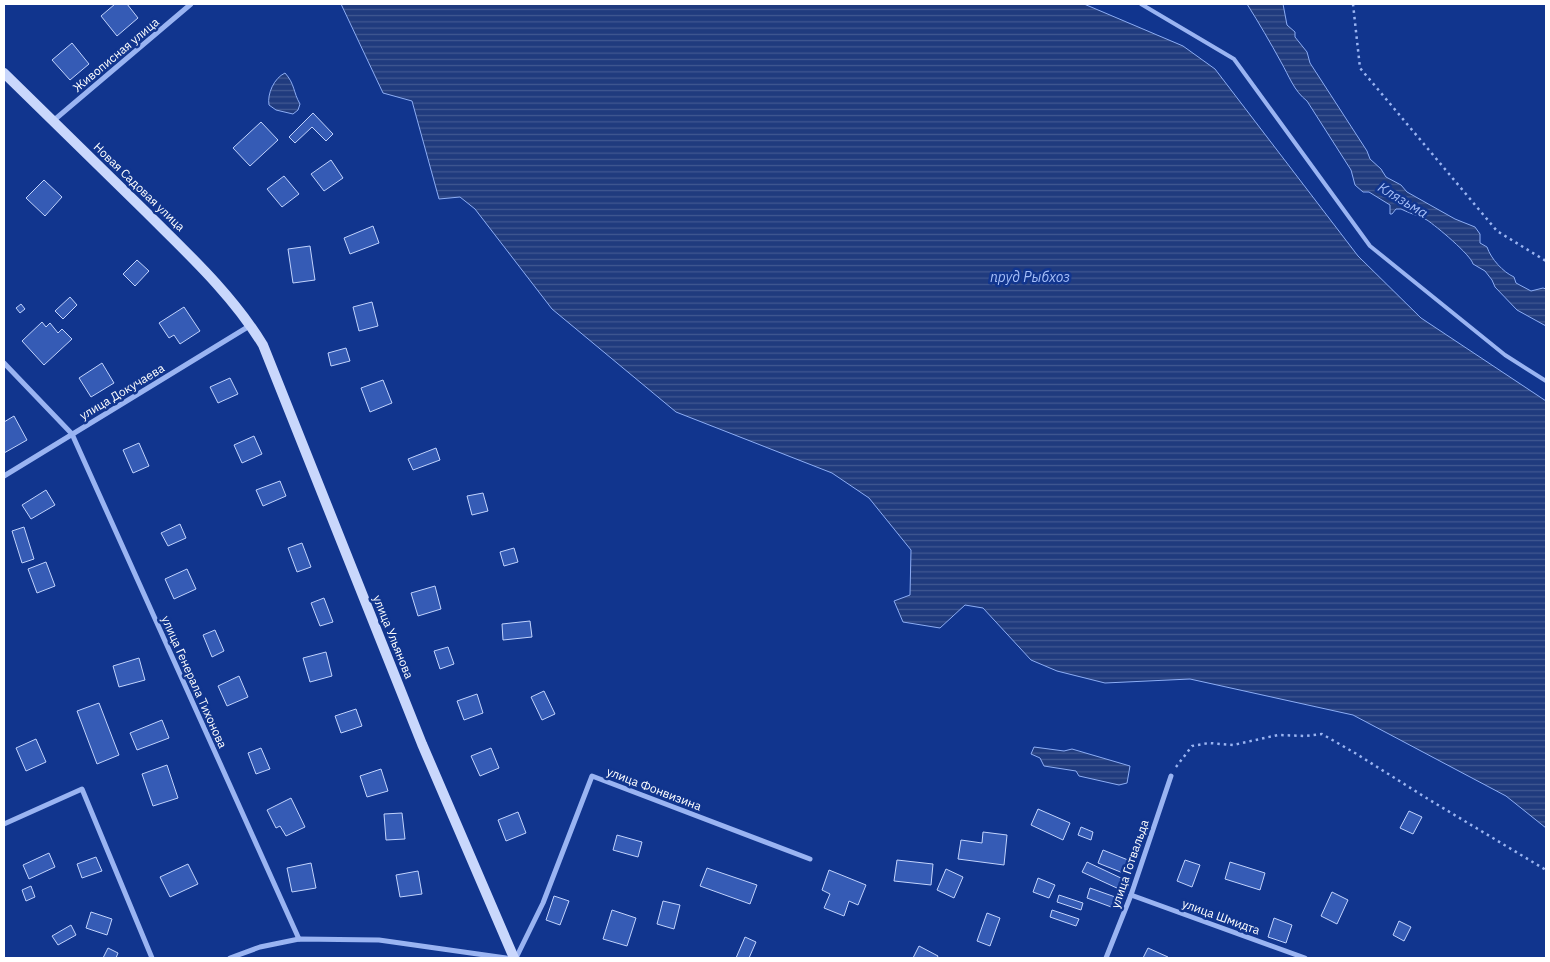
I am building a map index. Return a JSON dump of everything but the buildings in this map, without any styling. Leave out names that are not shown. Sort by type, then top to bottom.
[{"type":"street","name":"Живописная улица","points":[[54,121],[191,4]]},
{"type":"street","name":"Новая Садовая улица","points":[[4,73],[184,249],[228,296],[251,325]]},
{"type":"street","name":"улица Докучаева","points":[[4,476],[251,325]]},
{"type":"street","name":"улица Ульянова","points":[[251,325],[264,346],[422,744],[515,958]]},
{"type":"street","points":[[4,363],[72,434]]},
{"type":"street","name":"улица Генерала Тихонова","points":[[72,434],[299,939]]},
{"type":"street","name":"улица Фонвизина","points":[[515,958],[543,903],[592,776],[810,860]]},
{"type":"street","name":"улица Готвальда","points":[[1106,958],[1131,895],[1171,776]]},
{"type":"street","points":[[4,824],[82,789],[152,958]]},
{"type":"street","name":"улица Шмидта","points":[[1131,895],[1305,958]]},
{"type":"street","points":[[230,958],[260,947],[299,939],[379,940],[506,958]]},
{"type":"lane","points":[[1141,4],[1234,60],[1370,246],[1506,354],[1546,381]]},
{"type":"path","points":[[1353,4],[1360,68],[1497,232],[1546,261]]},
{"type":"path","points":[[1171,776],[1181,758],[1192,746],[1209,743],[1233,745],[1278,734],[1305,736],[1322,734],[1355,752],[1428,799],[1546,870]]},
{"type":"water","name":"пруд Рыбхоз","points":[[341,4],[1084,4],[1183,46],[1215,69],[1358,256],[1421,318],[1546,401],[1546,828],[1506,796],[1353,715],[1190,679],[1105,683],[1057,671],[1031,660],[983,608],[965,605],[940,628],[903,622],[894,601],[910,595],[911,550],[869,498],[832,473],[676,412],[552,309],[475,209],[460,197],[439,199],[412,101],[383,93]]},
{"type":"water","name":"Клязьма","points":[[1247,4],[1283,4],[1287,25],[1295,32],[1295,37],[1307,52],[1310,63],[1367,151],[1370,159],[1381,169],[1386,177],[1401,185],[1407,192],[1455,219],[1475,227],[1480,234],[1480,243],[1487,247],[1491,256],[1502,268],[1514,277],[1516,283],[1531,291],[1546,289],[1546,326],[1517,310],[1495,287],[1485,271],[1473,264],[1460,248],[1427,220],[1401,209],[1396,209],[1390,214],[1390,205],[1369,192],[1363,192],[1355,185],[1351,170],[1307,101],[1295,88]]},
{"type":"water","points":[[285,73],[291,81],[300,104],[298,110],[293,114],[276,110],[269,105],[272,87],[281,75]]},
{"type":"water","points":[[1034,747],[1064,751],[1072,749],[1130,766],[1127,783],[1119,785],[1079,776],[1076,771],[1044,766],[1040,758],[1031,754]]}]
